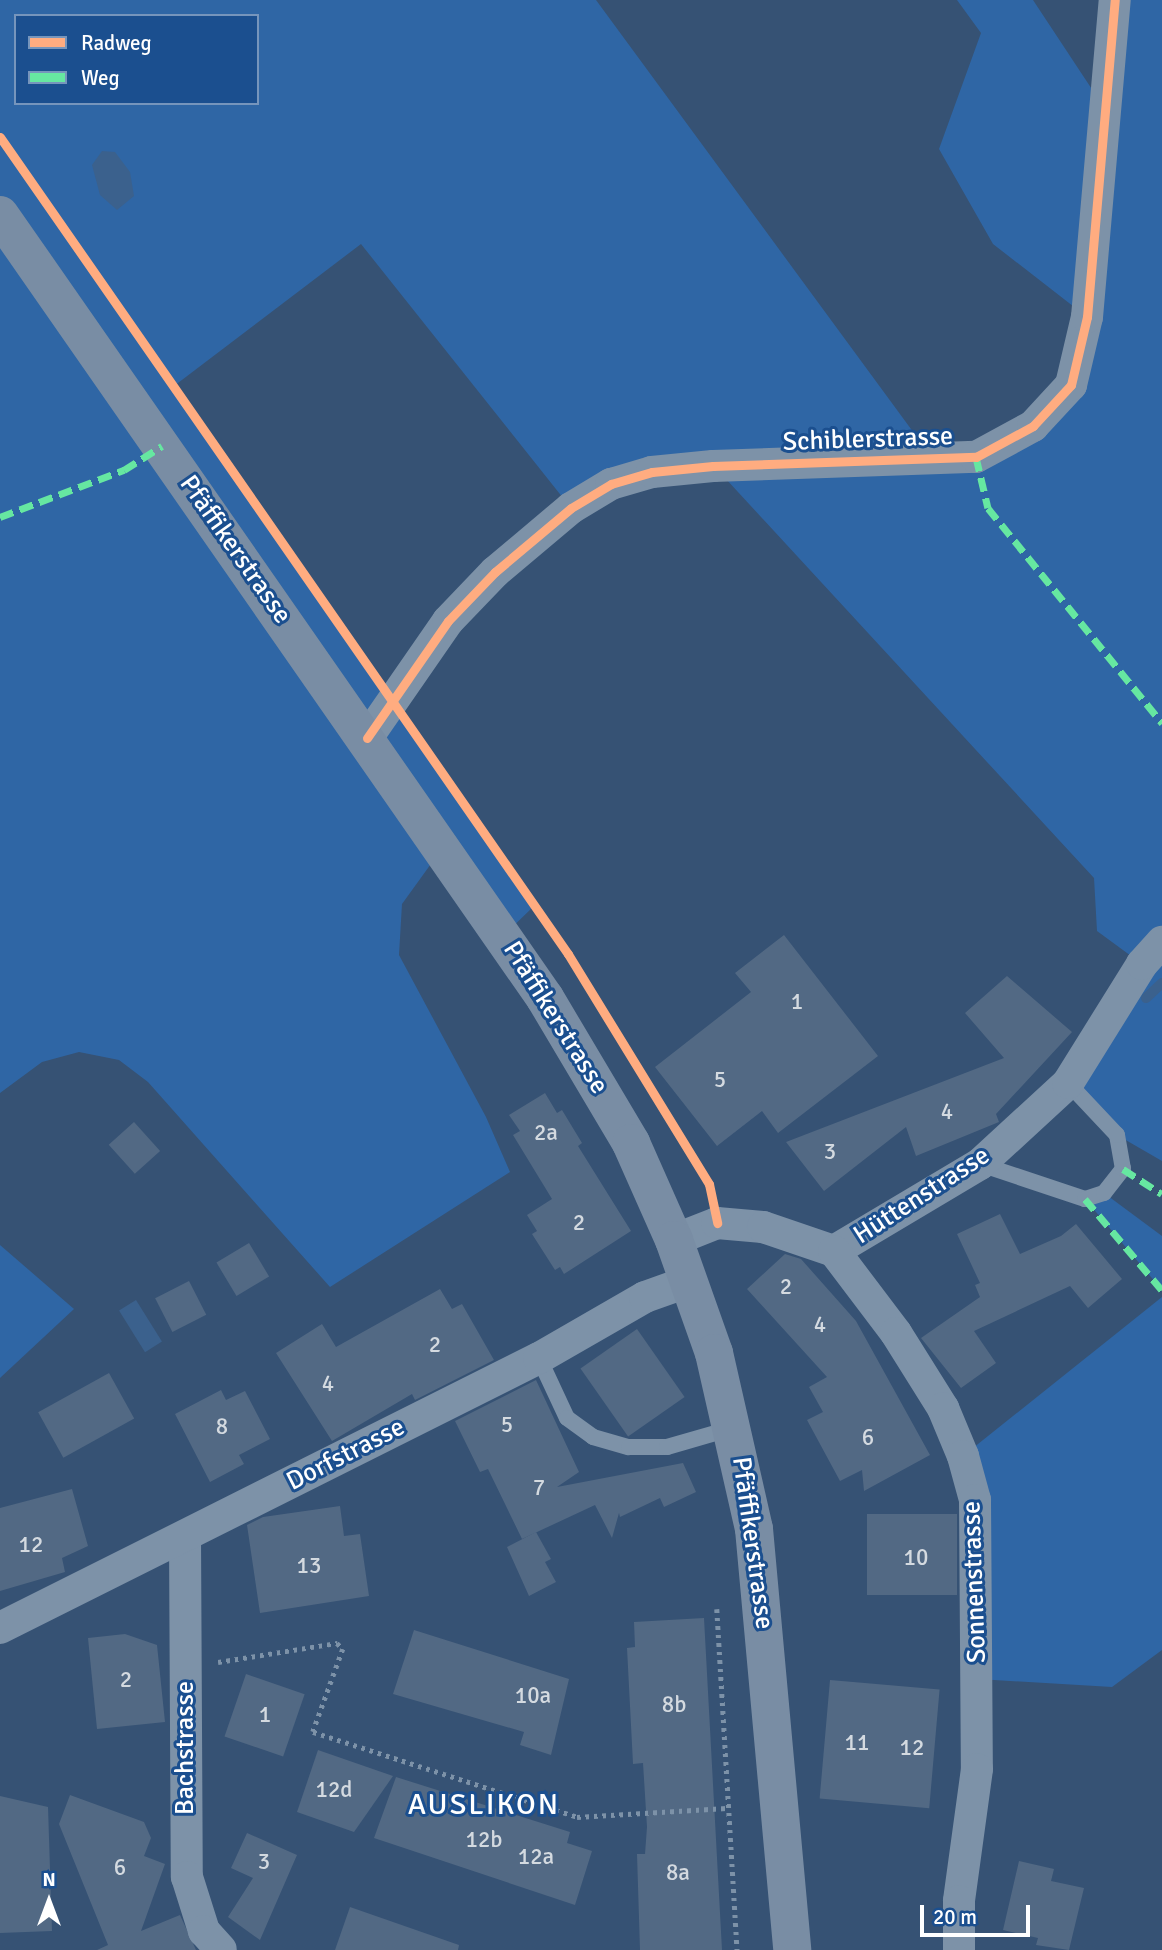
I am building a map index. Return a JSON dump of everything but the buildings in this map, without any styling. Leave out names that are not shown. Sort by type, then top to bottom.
[{"type":"main road","name":"Pfäffikerstrasse","points":[[0,215],[367,738],[586,1063],[631,1143],[690,1281],[734,1428],[754,1529],[792,1950]]},
{"type":"street","name":"Schiblerstrasse","points":[[367,738],[448,621],[476,592],[571,508],[611,484],[652,472],[713,466],[976,457],[1033,426],[1071,386],[1087,317],[1115,0]]},
{"type":"street","name":"Hüttenstrasse","points":[[674,1240],[717,1223],[763,1227],[834,1251],[980,1164],[1068,1083],[1142,964],[1162,942]]},
{"type":"street","name":"Sonnenstrasse","points":[[834,1251],[896,1333],[943,1408],[964,1456],[975,1500],[977,1769],[959,1901],[959,1950]]},
{"type":"street","name":"Dorfstrasse","points":[[0,1628],[539,1358],[645,1297],[690,1281]]},
{"type":"street","name":"Bachstrasse","points":[[184,1536],[187,1877],[204,1931],[221,1950]]},
{"type":"lane","points":[[980,1164],[1085,1199],[1104,1193],[1123,1169],[1117,1135],[1068,1083]]},
{"type":"lane","points":[[539,1358],[567,1418],[593,1437],[629,1447],[667,1447],[734,1428]]},
{"type":"path","points":[[717,1609],[737,1950]]},
{"type":"path","points":[[186,1667],[337,1643],[342,1649],[313,1732],[577,1816],[727,1808]]},
{"type":"shaded area","points":[[0,0],[596,0],[933,459],[1033,426],[1087,317],[993,244],[939,149],[981,33],[957,0],[1033,0],[1105,109],[1115,0],[1162,0],[1162,1161],[1117,1135],[1068,1083],[1142,964],[1097,931],[1094,878],[714,466],[571,508],[361,244],[174,386],[534,906],[503,936],[441,850],[402,904],[399,955],[486,1117],[510,1172],[330,1287],[148,1082],[119,1060],[79,1052],[42,1062],[0,1093]]},
{"type":"shaded area","points":[[102,151],[115,152],[130,172],[134,196],[117,210],[100,195],[92,165]]},
{"type":"shaded area","points":[[1104,1193],[1162,1236],[1162,1290],[1085,1199]]},
{"type":"shaded area","points":[[0,1245],[74,1309],[0,1378]]},
{"type":"shaded area","points":[[1162,1297],[1162,1650],[1112,1687],[978,1679],[963,1456]]},
{"type":"shaded area","points":[[136,1300],[162,1342],[145,1352],[119,1311]]},
{"type":"waterway","points":[[1146,998],[1162,983]]},
{"type":"marked path","points":[[0,517],[124,470],[162,446]]},
{"type":"marked path","points":[[976,457],[988,508],[1162,723]]},
{"type":"marked path","points":[[1123,1169],[1162,1194]]},
{"type":"marked path","points":[[1085,1199],[1162,1290]]},
{"type":"cycle path","points":[[367,738],[448,621],[495,572],[571,508],[611,484],[652,472],[713,466],[976,457],[1033,426],[1071,385],[1087,317],[1115,0]]},
{"type":"cycle path","points":[[0,137],[568,954],[709,1184],[717,1223]]},
{"type":"district","name":"AUSLIKON","points":[[484,1805]]}]
